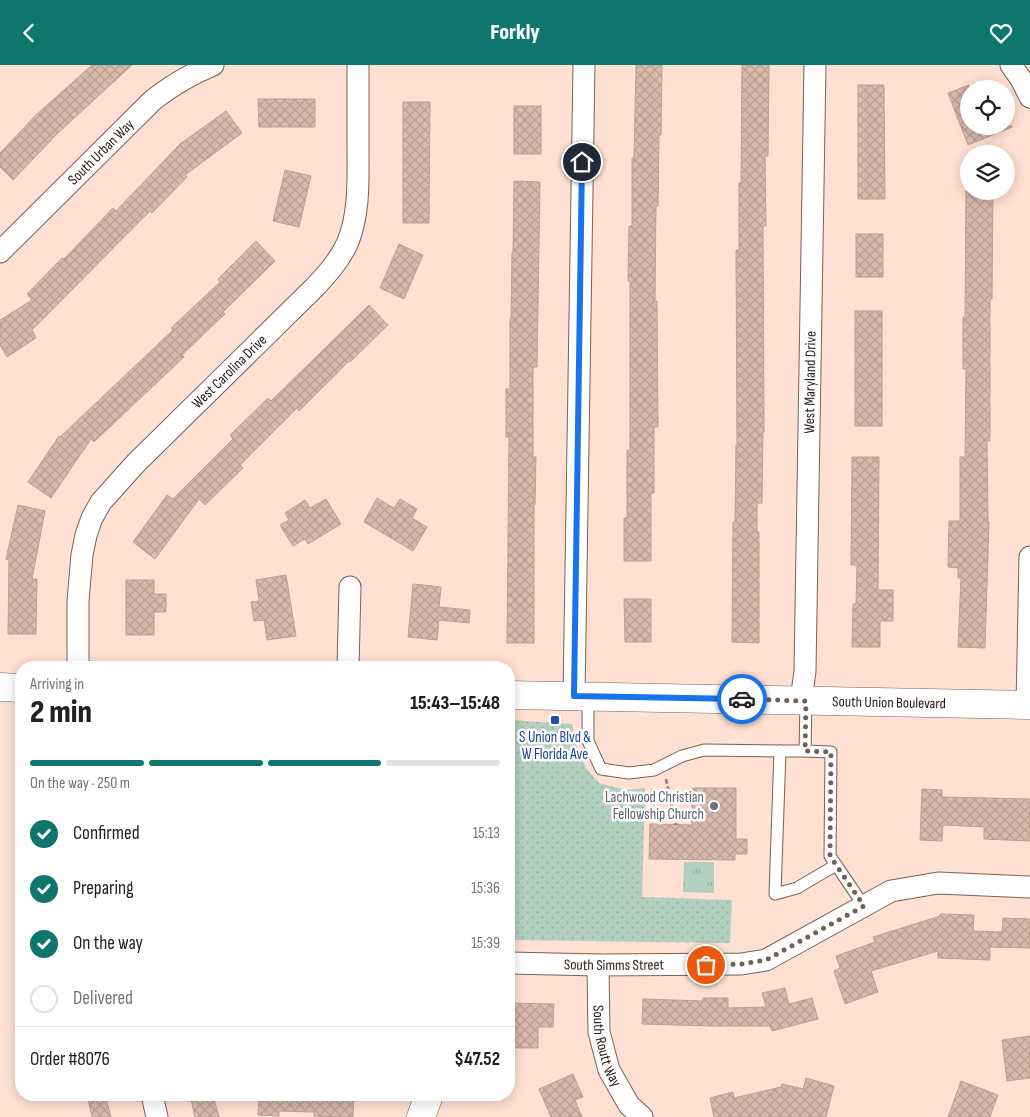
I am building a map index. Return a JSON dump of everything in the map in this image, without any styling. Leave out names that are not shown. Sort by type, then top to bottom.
[{"type":"main road","points":[[0,687],[15,688]]},
{"type":"main road","name":"South Union Boulevard","points":[[515,695],[1028,705]]},
{"type":"main road","points":[[421,1117],[427,1101]]},
{"type":"street","name":"South Urban Way","points":[[0,252],[154,99],[174,84],[213,65]]},
{"type":"street","name":"West Carolina Drive","points":[[78,661],[78,601],[82,555],[92,518],[101,502],[136,463],[315,287],[339,260],[347,243],[354,222],[357,189],[358,65]]},
{"type":"street","points":[[581,696],[584,65]]},
{"type":"street","name":"West Maryland Drive","points":[[804,701],[815,65]]},
{"type":"street","points":[[1011,65],[1030,97]]},
{"type":"street","points":[[1028,705],[1030,557]]},
{"type":"street","points":[[348,661],[350,587]]},
{"type":"street","name":"South Simms Street","points":[[515,963],[598,965],[742,964],[766,960],[892,891],[938,883],[1030,887]]},
{"type":"street","name":"South Routt Way","points":[[598,965],[599,1032],[609,1070],[630,1105],[642,1117]]},
{"type":"street","points":[[153,1101],[157,1117]]},
{"type":"lane","points":[[581,696],[588,741],[601,769],[629,773],[654,770],[682,756],[704,750],[831,752],[830,856],[864,906]]},
{"type":"lane","points":[[804,701],[805,751]]},
{"type":"lane","points":[[780,751],[775,894],[797,888],[836,865]]},
{"type":"path","points":[[663,766],[676,825]]},
{"type":"green space","points":[[515,720],[572,724],[576,745],[586,768],[599,783],[626,790],[645,788],[642,897],[732,900],[730,943],[515,940]]},
{"type":"green space","points":[[684,862],[714,862],[714,893],[683,892]]},
{"type":"building","points":[[92,65],[132,65],[57,134],[13,180],[0,167],[0,153],[36,115]]},
{"type":"building","points":[[636,65],[662,65],[658,206],[656,206],[655,301],[657,301],[658,427],[654,427],[654,493],[651,493],[651,561],[624,561],[624,518],[627,518],[627,450],[630,450],[630,281],[628,281],[629,226],[632,226],[632,158],[634,158]]},
{"type":"building","points":[[742,65],[769,65],[768,156],[765,156],[766,226],[763,226],[764,432],[762,503],[757,503],[757,532],[759,532],[759,643],[732,642],[733,522],[735,522],[737,445],[736,250],[739,250]]},
{"type":"building","points":[[858,85],[884,85],[885,199],[858,199]]},
{"type":"building","points":[[960,88],[960,124],[948,93]]},
{"type":"building","points":[[258,99],[315,99],[315,127],[259,127]]},
{"type":"building","points":[[403,102],[430,102],[429,223],[403,223]]},
{"type":"building","points":[[514,106],[541,106],[541,154],[514,154]]},
{"type":"building","points":[[226,111],[242,133],[185,175],[187,177],[152,213],[150,211],[32,330],[36,338],[7,357],[0,345],[0,320],[32,300],[27,294],[113,208],[116,211],[180,144]]},
{"type":"building","points":[[964,135],[992,135],[968,145]]},
{"type":"building","points":[[285,170],[311,176],[299,227],[273,221]]},
{"type":"building","points":[[514,181],[540,182],[537,367],[533,367],[533,457],[536,457],[534,643],[507,643],[509,437],[506,437],[506,389],[510,389]]},
{"type":"building","points":[[966,200],[993,200],[992,299],[990,299],[990,441],[987,441],[989,522],[985,648],[958,647],[961,578],[958,578],[958,568],[948,567],[949,521],[960,521],[960,457],[965,457],[966,369],[963,369],[963,317],[965,317]]},
{"type":"building","points":[[856,234],[883,234],[883,277],[856,277]]},
{"type":"building","points":[[256,241],[275,261],[223,312],[225,314],[182,355],[184,357],[94,442],[91,439],[51,498],[28,482],[59,436],[173,330],[171,328],[220,282],[218,279]]},
{"type":"building","points":[[399,244],[423,255],[404,299],[380,288]]},
{"type":"building","points":[[369,305],[388,325],[299,411],[297,408],[240,465],[243,468],[205,505],[199,499],[155,559],[133,542],[167,495],[173,499],[233,439],[230,435],[268,398],[271,401]]},
{"type":"building","points":[[855,311],[882,311],[882,426],[855,426]]},
{"type":"building","points":[[852,457],[879,457],[878,590],[893,590],[893,621],[880,621],[880,647],[852,647],[853,604],[856,604],[857,565],[851,565]]},
{"type":"building","points":[[377,498],[394,508],[400,499],[417,509],[412,518],[427,527],[413,551],[364,522]]},
{"type":"building","points":[[326,499],[341,524],[308,544],[305,539],[293,546],[280,525],[289,520],[285,513],[305,500],[310,508]]},
{"type":"building","points":[[18,505],[45,511],[32,579],[37,579],[36,634],[8,634],[9,560],[6,559]]},
{"type":"building","points":[[286,575],[296,636],[267,640],[264,620],[254,621],[251,602],[259,601],[256,580]]},
{"type":"building","points":[[126,580],[154,580],[154,594],[166,594],[166,612],[154,612],[154,635],[126,635]]},
{"type":"building","points":[[413,584],[441,587],[439,607],[470,610],[469,623],[439,620],[437,640],[408,637]]},
{"type":"building","points":[[624,599],[651,599],[651,642],[625,642]]},
{"type":"building","name":"Lachwood Christian Fellowship Church","points":[[692,788],[736,788],[736,839],[747,839],[747,854],[735,854],[735,860],[649,859],[650,824],[692,825]]},
{"type":"building","points":[[922,789],[942,790],[942,797],[1030,799],[1030,841],[984,839],[984,827],[943,825],[942,841],[920,840]]},
{"type":"building","points":[[940,914],[974,915],[973,931],[1002,932],[1003,918],[1030,919],[1030,948],[990,947],[990,960],[938,958],[938,951],[871,971],[878,992],[845,1004],[834,971],[840,968],[836,956],[875,942],[873,937],[940,916]]},
{"type":"building","points":[[785,988],[789,1004],[812,998],[818,1019],[772,1031],[770,1026],[642,1024],[643,999],[703,1001],[703,998],[728,998],[728,1008],[766,1007],[762,993]]},
{"type":"building","points":[[515,1003],[554,1004],[553,1027],[538,1027],[538,1048],[515,1048]]},
{"type":"building","points":[[1030,1036],[1030,1078],[1007,1081],[1002,1040]]},
{"type":"building","points":[[573,1074],[583,1097],[575,1100],[582,1117],[551,1117],[539,1089]]},
{"type":"building","points":[[806,1078],[834,1086],[826,1117],[714,1117],[710,1098],[733,1092],[734,1098],[781,1087],[782,1084],[803,1089]]},
{"type":"building","points":[[961,1081],[998,1095],[990,1117],[948,1117]]},
{"type":"building","points":[[88,1101],[107,1101],[111,1117],[92,1117]]},
{"type":"building","points":[[191,1101],[215,1101],[219,1117],[195,1117]]},
{"type":"building","points":[[259,1101],[354,1101],[353,1117],[314,1116],[314,1112],[279,1111],[279,1116],[258,1115]]},
{"type":"way so far","points":[[706,965],[742,964],[766,960],[864,906],[830,856],[831,752],[805,751],[806,701],[742,699]]},
{"type":"place","name":"S Union Blvd & W Florida Ave","points":[[555,720]]},
{"type":"place","name":"Lachwood Christian Fellowship Church","points":[[714,806]]},
{"type":"route","points":[[582,162],[574,696],[742,699]]}]
